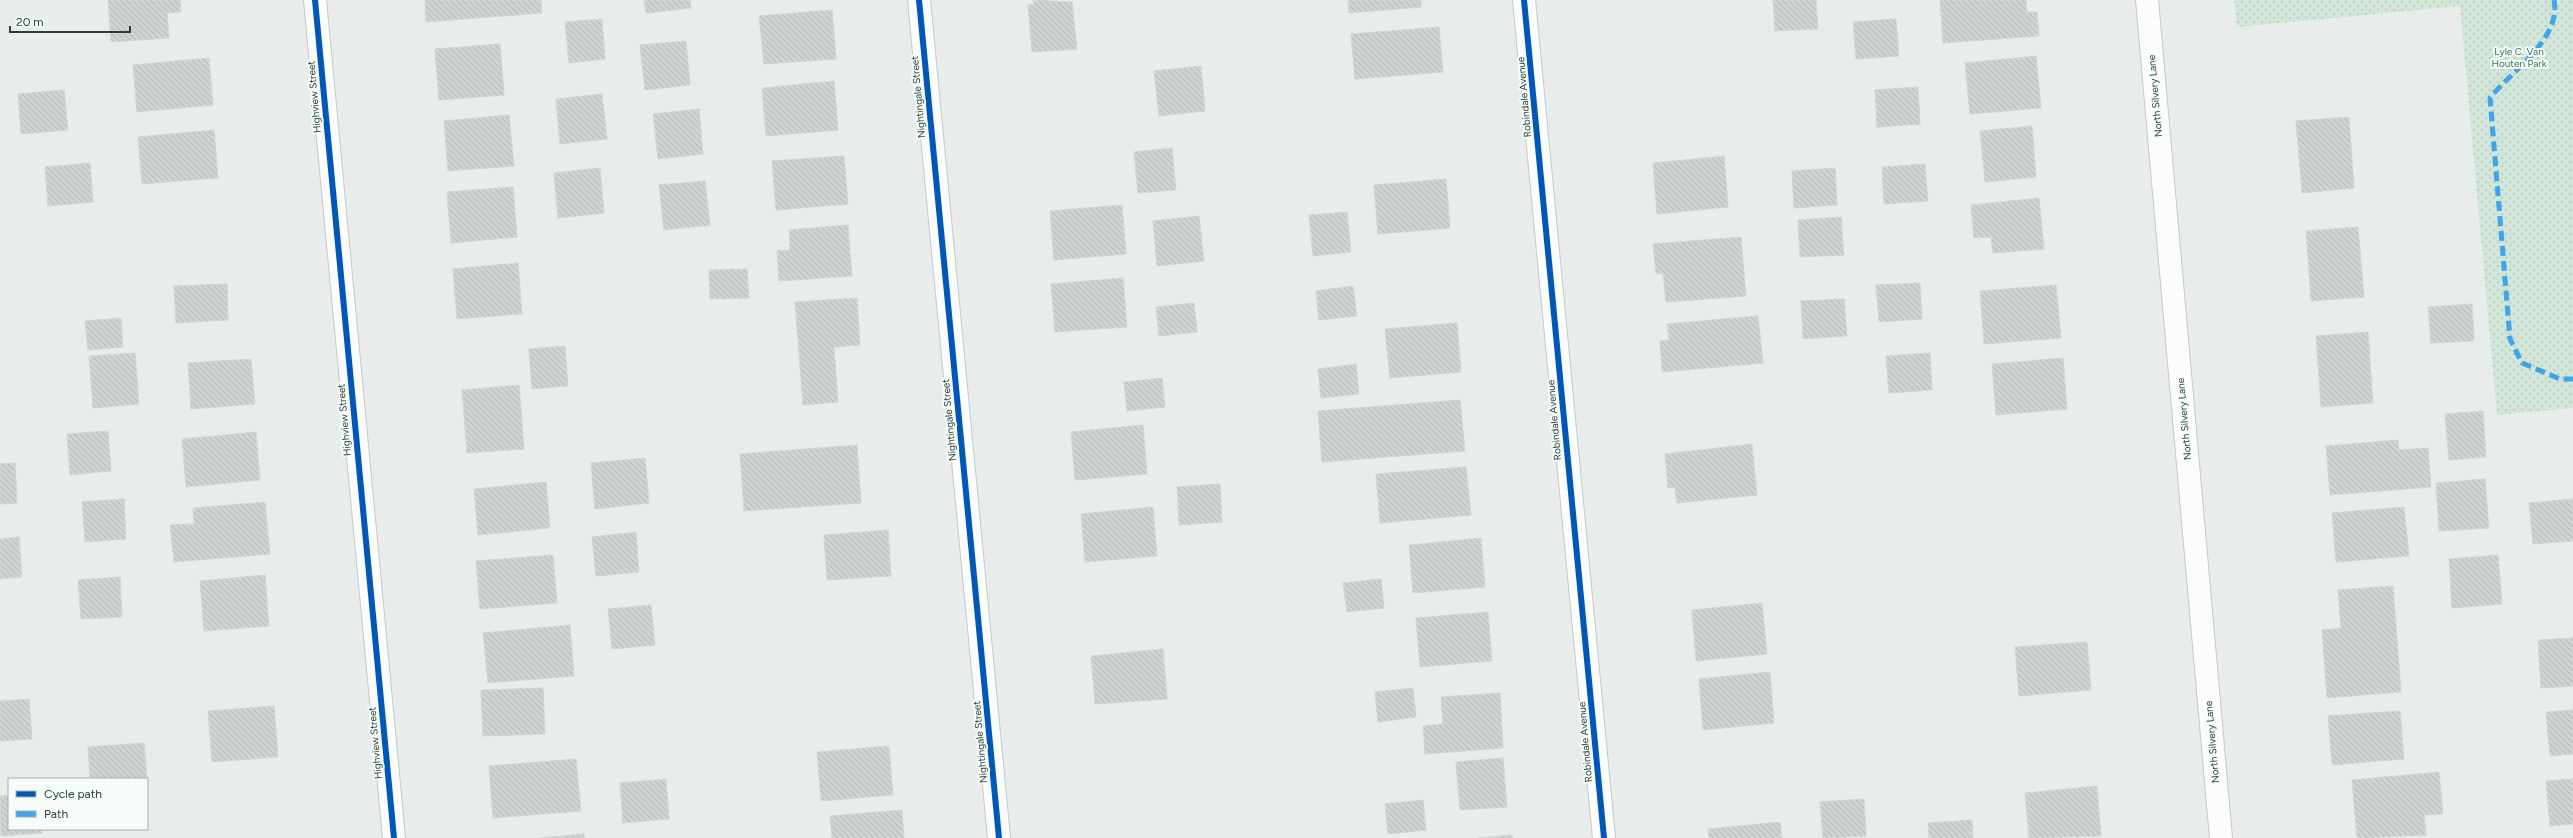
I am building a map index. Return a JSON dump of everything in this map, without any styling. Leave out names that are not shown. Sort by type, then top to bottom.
[{"type":"street","name":"Highview Street","points":[[315,0],[394,838]]},
{"type":"street","name":"Nightingale Street","points":[[919,0],[999,838]]},
{"type":"street","name":"Robindale Avenue","points":[[1524,0],[1604,838]]},
{"type":"street","name":"North Silvery Lane","points":[[2147,0],[2221,838]]},
{"type":"green space","name":"Lyle C. Van Houten Park","points":[[2234,0],[2573,0],[2573,408],[2497,415],[2460,6],[2237,27]]},
{"type":"building","points":[[108,0],[180,0],[181,12],[167,13],[169,38],[111,42]]},
{"type":"building","points":[[425,0],[541,0],[542,13],[426,22]]},
{"type":"building","points":[[644,0],[690,0],[691,8],[646,13]]},
{"type":"building","points":[[1033,0],[1072,2],[1077,49],[1032,52],[1028,5],[1034,4]]},
{"type":"building","points":[[1348,0],[1421,0],[1421,7],[1349,13]]},
{"type":"building","points":[[1773,0],[1816,0],[1818,29],[1775,31]]},
{"type":"building","points":[[1940,0],[2026,0],[2027,12],[2037,12],[2039,36],[1943,43]]},
{"type":"building","points":[[832,10],[836,59],[764,64],[759,16]]},
{"type":"building","points":[[602,19],[605,59],[569,63],[565,22]]},
{"type":"building","points":[[1896,19],[1899,56],[1856,59],[1853,22]]},
{"type":"building","points":[[1439,27],[1443,72],[1355,79],[1351,34]]},
{"type":"building","points":[[686,41],[690,85],[645,90],[640,45]]},
{"type":"building","points":[[500,44],[504,95],[439,100],[435,49]]},
{"type":"building","points":[[2036,56],[2041,108],[1970,114],[1965,63]]},
{"type":"building","points":[[209,58],[213,105],[137,112],[133,65]]},
{"type":"building","points":[[1201,66],[1205,111],[1159,116],[1154,71]]},
{"type":"building","points":[[834,81],[838,130],[766,136],[762,88]]},
{"type":"building","points":[[1918,87],[1920,124],[1877,127],[1875,90]]},
{"type":"building","points":[[64,90],[68,130],[21,134],[18,94]]},
{"type":"building","points":[[602,94],[607,139],[560,144],[556,99]]},
{"type":"building","points":[[699,109],[703,154],[658,159],[653,114]]},
{"type":"building","points":[[509,115],[514,166],[448,171],[444,121]]},
{"type":"building","points":[[2349,117],[2354,188],[2302,193],[2296,121]]},
{"type":"building","points":[[2032,126],[2036,177],[1985,182],[1980,131]]},
{"type":"building","points":[[214,130],[218,178],[142,184],[138,137]]},
{"type":"building","points":[[1172,148],[1176,190],[1138,193],[1134,152]]},
{"type":"building","points":[[844,156],[848,204],[776,210],[772,161]]},
{"type":"building","points":[[1724,156],[1728,207],[1657,214],[1653,163]]},
{"type":"building","points":[[90,163],[93,202],[48,206],[45,167]]},
{"type":"building","points":[[1925,164],[1928,201],[1884,204],[1882,167]]},
{"type":"building","points":[[600,168],[604,213],[558,218],[554,173]]},
{"type":"building","points":[[1835,168],[1837,205],[1794,208],[1792,171]]},
{"type":"building","points":[[1446,179],[1450,228],[1378,234],[1374,185]]},
{"type":"building","points":[[705,181],[710,225],[664,230],[659,185]]},
{"type":"building","points":[[513,187],[517,237],[451,243],[447,192]]},
{"type":"building","points":[[2039,198],[2044,249],[1993,253],[1991,237],[1974,238],[1971,205]]},
{"type":"building","points":[[1122,205],[1126,254],[1054,260],[1050,211]]},
{"type":"building","points":[[1347,212],[1351,252],[1313,256],[1309,215]]},
{"type":"building","points":[[1199,216],[1204,261],[1157,266],[1153,221]]},
{"type":"building","points":[[1841,217],[1844,255],[1800,257],[1798,220]]},
{"type":"building","points":[[848,225],[852,276],[779,281],[777,251],[790,250],[789,230]]},
{"type":"building","points":[[2358,227],[2364,297],[2311,301],[2306,231]]},
{"type":"building","points":[[1741,237],[1746,296],[1666,302],[1663,273],[1656,274],[1653,244]]},
{"type":"building","points":[[518,263],[522,314],[457,319],[453,269]]},
{"type":"building","points":[[747,269],[749,298],[710,299],[709,270]]},
{"type":"building","points":[[1123,278],[1127,327],[1055,332],[1051,284]]},
{"type":"building","points":[[1920,283],[1922,319],[1879,322],[1876,285]]},
{"type":"building","points":[[227,284],[228,320],[176,323],[174,286]]},
{"type":"building","points":[[2056,285],[2061,338],[1984,344],[1980,291]]},
{"type":"building","points":[[1353,286],[1357,316],[1319,320],[1316,291]]},
{"type":"building","points":[[857,298],[860,345],[834,347],[838,402],[803,405],[795,302]]},
{"type":"building","points":[[1844,299],[1847,336],[1803,339],[1801,301]]},
{"type":"building","points":[[1194,303],[1197,332],[1159,336],[1156,307]]},
{"type":"building","points":[[2472,304],[2474,341],[2431,343],[2428,307]]},
{"type":"building","points":[[1758,316],[1763,363],[1662,372],[1660,341],[1669,340],[1667,324]]},
{"type":"building","points":[[121,318],[123,347],[88,350],[85,321]]},
{"type":"building","points":[[1457,323],[1461,372],[1390,378],[1385,329]]},
{"type":"building","points":[[2368,332],[2373,403],[2321,407],[2316,336]]},
{"type":"building","points":[[565,346],[568,386],[532,389],[529,349]]},
{"type":"building","points":[[135,353],[139,404],[93,408],[89,356]]},
{"type":"building","points":[[1930,353],[1932,390],[1889,393],[1886,356]]},
{"type":"building","points":[[2063,358],[2067,409],[1996,415],[1992,364]]},
{"type":"building","points":[[251,359],[255,404],[191,409],[188,363]]},
{"type":"building","points":[[1356,364],[1359,394],[1321,398],[1318,369]]},
{"type":"building","points":[[1162,378],[1165,407],[1127,411],[1124,382]]},
{"type":"building","points":[[519,385],[524,449],[467,453],[462,390]]},
{"type":"building","points":[[1460,400],[1465,451],[1322,462],[1318,411]]},
{"type":"building","points":[[2483,411],[2486,457],[2449,460],[2445,414]]},
{"type":"building","points":[[1143,425],[1147,474],[1075,480],[1071,432]]},
{"type":"building","points":[[108,431],[111,471],[70,475],[67,434]]},
{"type":"building","points":[[256,432],[260,480],[186,487],[182,439]]},
{"type":"building","points":[[2398,440],[2399,450],[2428,448],[2431,487],[2330,495],[2326,446]]},
{"type":"building","points":[[1752,444],[1757,495],[1677,503],[1675,487],[1668,488],[1665,454]]},
{"type":"building","points":[[857,445],[861,503],[744,511],[740,454]]},
{"type":"building","points":[[645,458],[649,503],[595,509],[591,463]]},
{"type":"building","points":[[15,463],[17,503],[0,504],[0,464]]},
{"type":"building","points":[[1466,467],[1471,515],[1380,523],[1376,474]]},
{"type":"building","points":[[2485,479],[2489,528],[2439,531],[2436,483]]},
{"type":"building","points":[[546,482],[550,528],[478,535],[474,489]]},
{"type":"building","points":[[1220,484],[1222,522],[1179,525],[1177,487]]},
{"type":"building","points":[[124,499],[126,539],[85,542],[82,502]]},
{"type":"building","points":[[2573,499],[2573,541],[2533,544],[2529,503]]},
{"type":"building","points":[[265,502],[270,554],[174,562],[170,525],[194,524],[193,508]]},
{"type":"building","points":[[1153,507],[1157,556],[1085,562],[1081,514]]},
{"type":"building","points":[[2404,507],[2409,556],[2336,562],[2332,513]]},
{"type":"building","points":[[888,530],[891,576],[827,580],[824,535]]},
{"type":"building","points":[[636,532],[639,572],[596,576],[592,537]]},
{"type":"building","points":[[19,537],[22,577],[0,579],[0,539]]},
{"type":"building","points":[[1481,538],[1485,587],[1413,593],[1409,545]]},
{"type":"building","points":[[553,555],[557,603],[480,609],[476,561]]},
{"type":"building","points":[[2498,555],[2502,604],[2452,608],[2449,559]]},
{"type":"building","points":[[265,575],[269,626],[204,631],[200,581]]},
{"type":"building","points":[[120,577],[122,617],[81,619],[78,580]]},
{"type":"building","points":[[1381,579],[1384,608],[1347,612],[1343,583]]},
{"type":"building","points":[[2393,586],[2401,692],[2327,698],[2322,630],[2341,628],[2338,590]]},
{"type":"building","points":[[1762,603],[1767,654],[1696,661],[1692,610]]},
{"type":"building","points":[[651,605],[655,645],[612,649],[608,609]]},
{"type":"building","points":[[1488,612],[1492,661],[1420,667],[1416,618]]},
{"type":"building","points":[[570,625],[574,676],[488,683],[483,633]]},
{"type":"building","points":[[2573,638],[2573,686],[2541,688],[2538,640]]},
{"type":"building","points":[[2087,642],[2091,690],[2019,696],[2015,647]]},
{"type":"building","points":[[1163,649],[1167,699],[1095,704],[1091,656]]},
{"type":"building","points":[[1770,672],[1774,723],[1703,730],[1699,679]]},
{"type":"building","points":[[543,688],[545,734],[483,736],[481,690]]},
{"type":"building","points":[[1413,688],[1416,717],[1378,722],[1375,692]]},
{"type":"building","points":[[1500,693],[1503,748],[1425,754],[1423,726],[1443,724],[1441,697]]},
{"type":"building","points":[[29,699],[32,739],[0,741],[0,701]]},
{"type":"building","points":[[274,706],[278,757],[212,762],[208,711]]},
{"type":"building","points":[[2573,710],[2573,754],[2550,756],[2546,712]]},
{"type":"building","points":[[2400,711],[2404,759],[2332,765],[2328,716]]},
{"type":"building","points":[[144,743],[147,778],[90,778],[88,747]]},
{"type":"building","points":[[889,746],[893,795],[821,801],[817,752]]},
{"type":"building","points":[[1503,758],[1507,807],[1460,810],[1456,762]]},
{"type":"building","points":[[576,759],[581,811],[493,818],[489,766]]},
{"type":"building","points":[[2439,772],[2443,814],[2424,815],[2426,835],[2357,838],[2352,780]]},
{"type":"building","points":[[666,779],[669,819],[623,823],[620,783]]},
{"type":"building","points":[[2573,779],[2573,824],[2550,826],[2546,781]]},
{"type":"building","points":[[2097,786],[2101,836],[2029,838],[2025,793]]},
{"type":"building","points":[[8,795],[8,830],[42,830],[42,833],[1,836],[0,796]]},
{"type":"building","points":[[1864,799],[1866,836],[1823,838],[1820,802]]},
{"type":"building","points":[[1423,800],[1426,830],[1388,834],[1385,804]]},
{"type":"building","points":[[902,810],[904,838],[832,838],[830,816]]},
{"type":"building","points":[[1972,820],[1973,838],[1929,838],[1928,823]]},
{"type":"building","points":[[1780,822],[1782,838],[1709,838],[1708,829]]},
{"type":"building","points":[[584,834],[585,838],[540,838]]},
{"type":"building","points":[[1512,835],[1513,838],[1479,838]]},
{"type":"marked path","points":[[2554,0],[2554,14],[2550,28],[2543,41],[2533,54],[2490,98],[2510,339],[2522,363],[2560,379],[2573,379]]},
{"type":"cycle path","points":[[315,0],[394,838]]},
{"type":"cycle path","points":[[919,0],[999,838]]},
{"type":"cycle path","points":[[1524,0],[1604,838]]}]
